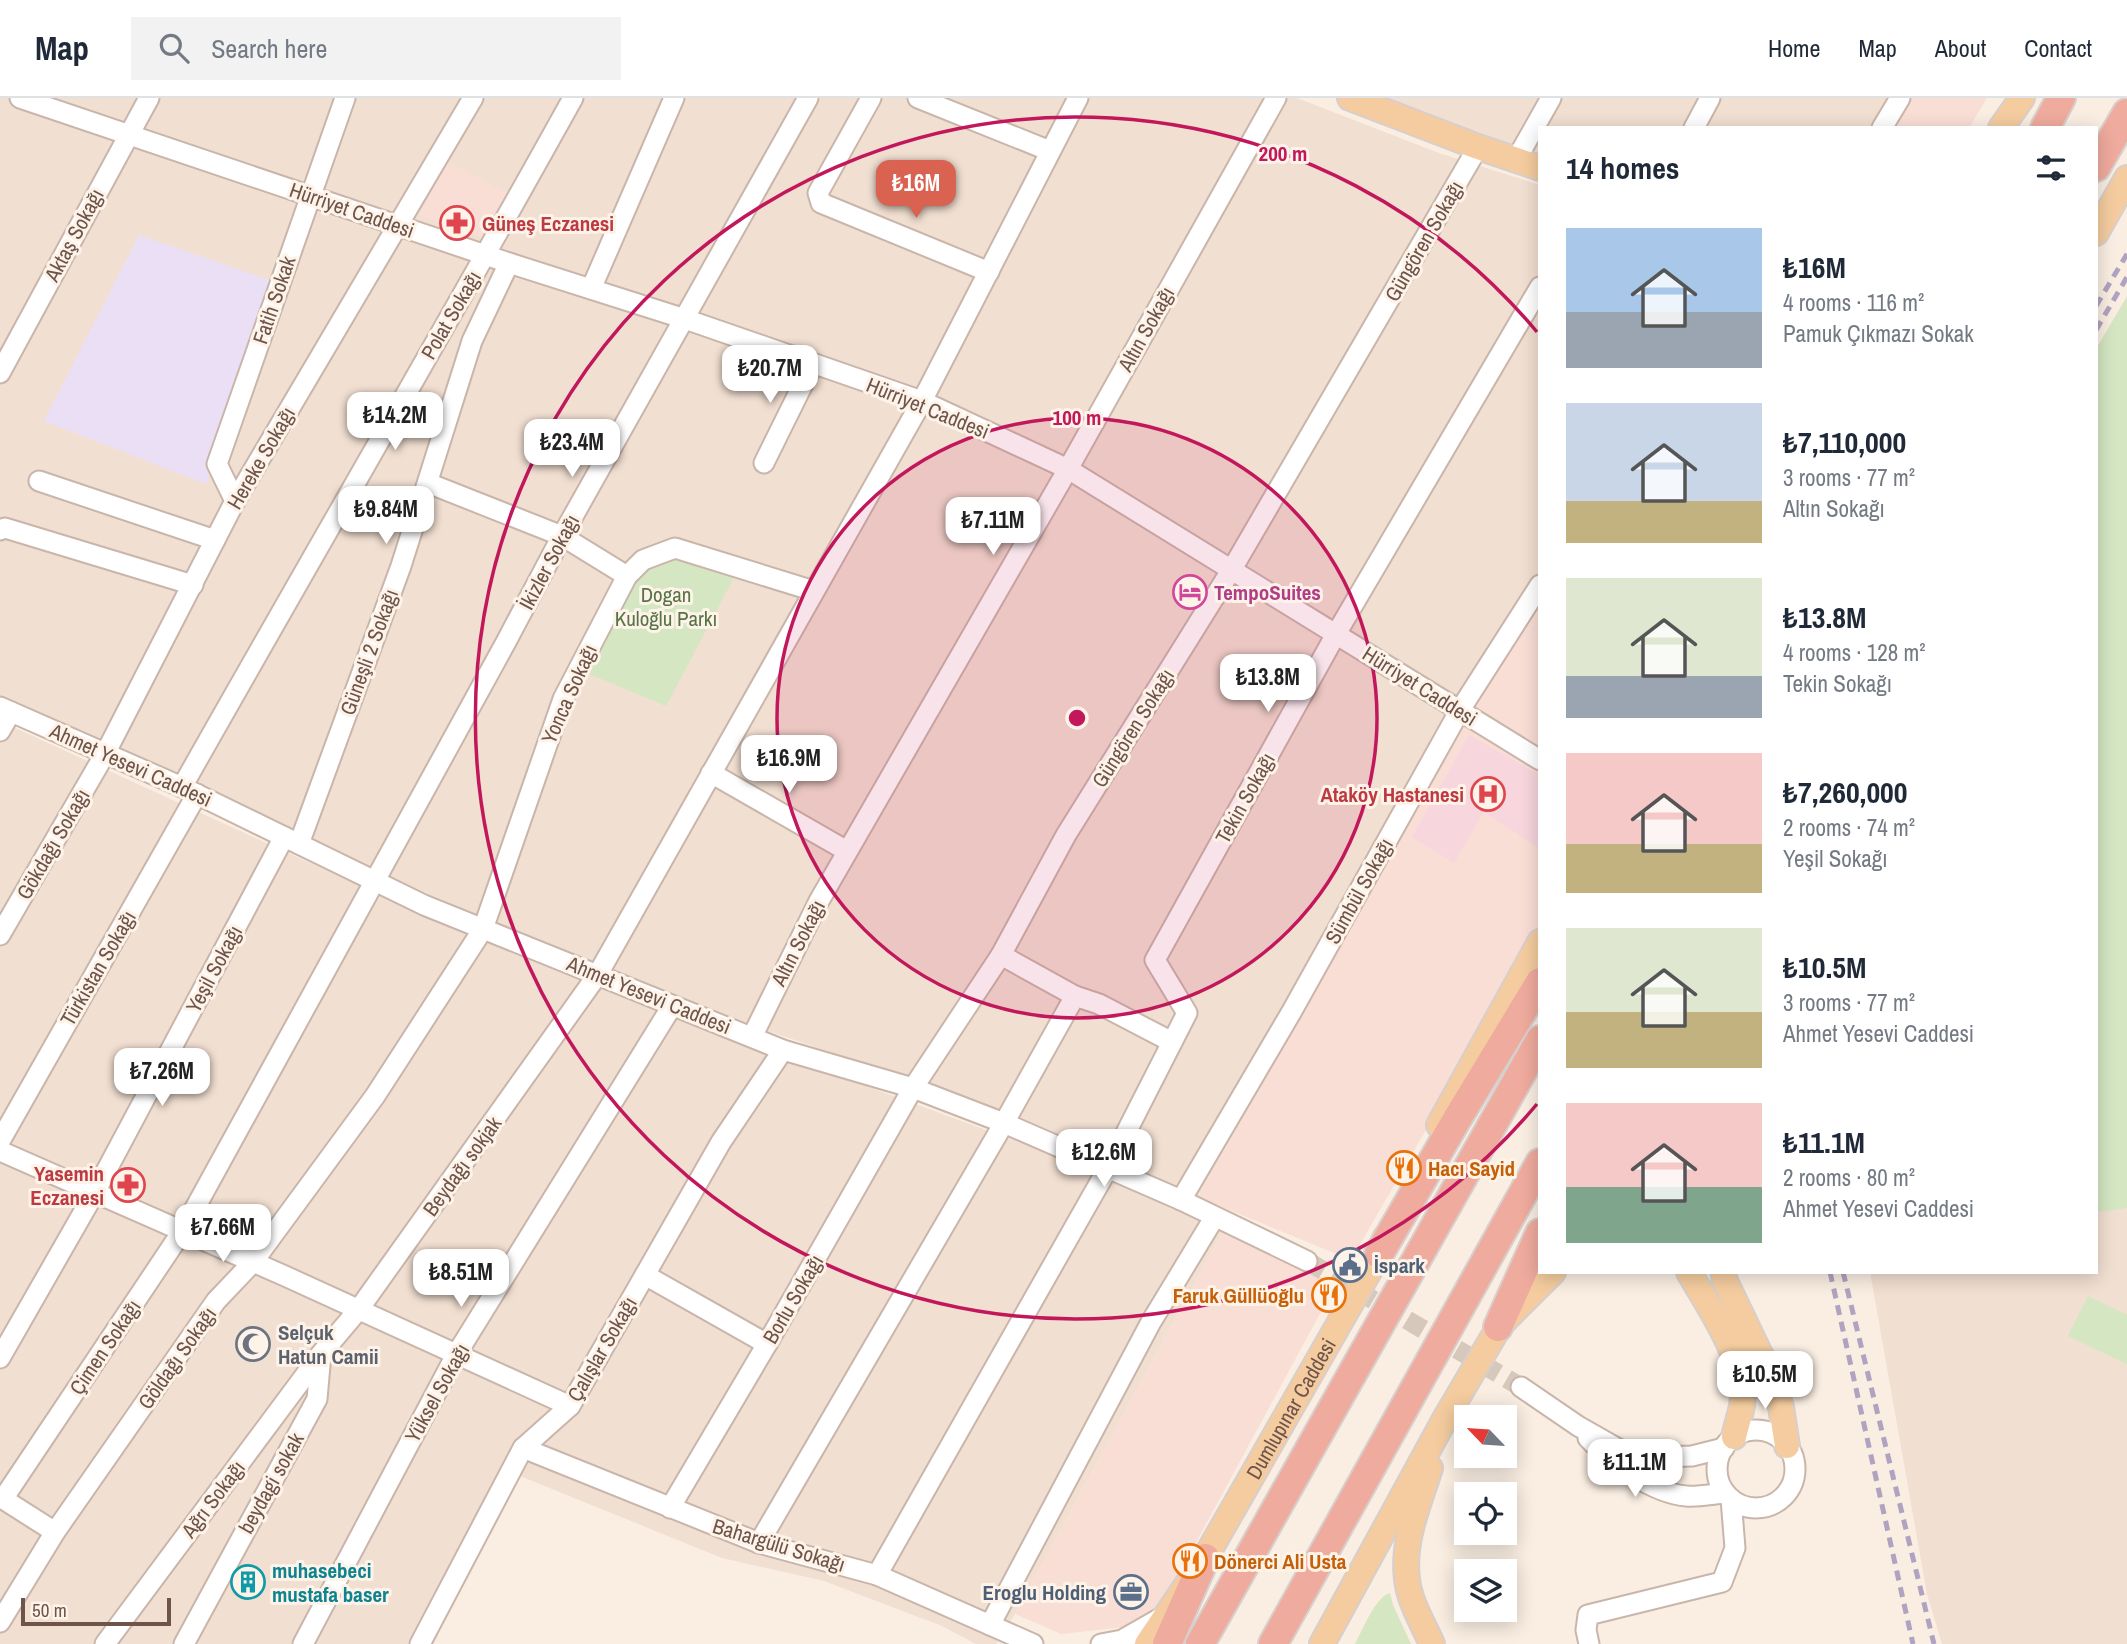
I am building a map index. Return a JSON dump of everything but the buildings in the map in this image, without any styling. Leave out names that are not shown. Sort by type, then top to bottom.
[{"type":"highway","points":[[2046,126],[2061,98]]},
{"type":"highway","points":[[2098,164],[2127,113]]},
{"type":"highway","points":[[1379,1254],[1538,985]]},
{"type":"highway","points":[[1200,1644],[1538,1044]]},
{"type":"highway","points":[[1273,1644],[1538,1167]]},
{"type":"highway","points":[[1498,1327],[1538,1237]]},
{"type":"highway","points":[[1167,1644],[1205,1558]]},
{"type":"main road","points":[[1350,98],[1396,106],[1478,148],[1538,167]]},
{"type":"main road","points":[[2002,126],[2022,98]]},
{"type":"main road","points":[[2013,126],[2028,98]]},
{"type":"main road","points":[[2098,229],[2127,178]]},
{"type":"main road","name":"Dumlupınar Caddesi","points":[[1147,1644],[1205,1558],[1379,1254],[1431,1140],[1538,946]]},
{"type":"main road","points":[[1322,1644],[1446,1417],[1498,1327],[1538,1266]]},
{"type":"main road","points":[[1498,1327],[1551,1274]]},
{"type":"main road","points":[[1690,1274],[1727,1341],[1740,1372],[1742,1404],[1729,1443]]},
{"type":"main road","points":[[1723,1274],[1769,1373],[1781,1407],[1787,1446]]},
{"type":"main road","points":[[1432,1644],[1407,1581],[1406,1560],[1410,1534],[1446,1417]]},
{"type":"street","name":"Hürriyet Caddesi","points":[[20,98],[509,263],[685,319],[922,401],[1068,469],[1538,759]]},
{"type":"street","name":"Aktaş Sokağı","points":[[0,373],[149,98]]},
{"type":"street","name":"Fatih Sokak","points":[[235,501],[217,464],[345,98]]},
{"type":"street","name":"Hereke Sokağı","points":[[106,752],[235,501],[472,98]]},
{"type":"street","name":"Polat Sokağı","points":[[189,791],[369,456],[487,254],[573,98]]},
{"type":"street","points":[[591,289],[674,98]]},
{"type":"street","name":"İkizler Sokağı","points":[[374,880],[562,536],[808,98]]},
{"type":"street","points":[[871,98],[818,193],[821,203],[989,272]]},
{"type":"street","points":[[918,98],[1050,151]]},
{"type":"street","name":"Beydağı sokjak","points":[[321,1354],[359,1310],[598,974],[922,401],[1078,98]]},
{"type":"street","name":"Altın Sokağı","points":[[752,1037],[808,922],[847,851],[1068,469],[1276,98]]},
{"type":"street","points":[[1516,160],[1551,98]]},
{"type":"street","points":[[1696,126],[1710,98]]},
{"type":"street","points":[[1883,126],[1900,98]]},
{"type":"street","name":"Güngören Sokağı","points":[[913,1088],[1001,955],[1066,835],[1233,569],[1478,148]]},
{"type":"street","name":"Güneşli 2 Sokağı","points":[[291,841],[401,565],[472,341],[509,263]]},
{"type":"street","name":"Tekin Sokağı","points":[[877,1575],[1108,1168],[1186,1013],[1155,960],[1336,634],[1538,290]]},
{"type":"street","points":[[764,463],[813,364]]},
{"type":"street","points":[[38,481],[215,540]]},
{"type":"street","points":[[428,483],[562,536],[627,576]]},
{"type":"street","points":[[0,530],[5,528],[194,585]]},
{"type":"street","name":"Yonca Sokağı","points":[[483,929],[563,699],[627,576],[643,560],[675,548],[814,591]]},
{"type":"street","name":"Sümbül Sokağı","points":[[1181,1200],[1293,1010],[1460,710],[1538,588]]},
{"type":"street","points":[[0,732],[6,710]]},
{"type":"street","name":"Ahmet Yesevi Caddesi","points":[[6,710],[106,752],[424,905],[783,1050],[913,1088],[1004,1123],[1181,1200],[1213,1218],[1307,1261]]},
{"type":"street","name":"Gökdağı Sokağı","points":[[0,936],[106,752]]},
{"type":"street","points":[[711,773],[847,851]]},
{"type":"street","name":"Türkistan Sokağı","points":[[0,1141],[189,791]]},
{"type":"street","name":"Yeşil Sokağı","points":[[0,1358],[291,841]]},
{"type":"street","name":"Çimen Sokağı","points":[[55,1532],[3,1499],[183,1230],[374,880]]},
{"type":"street","name":"Göldağı Sokağı","points":[[0,1622],[55,1532],[216,1301],[253,1262],[375,1096],[483,929]]},
{"type":"street","points":[[1001,955],[1075,996],[1099,1004],[1172,1042]]},
{"type":"street","points":[[759,1543],[1075,996]]},
{"type":"street","name":"Yüksel Sokağı","points":[[303,1644],[456,1355],[672,1006]]},
{"type":"street","name":"Çalışlar Sokağı","points":[[420,1644],[523,1448],[570,1406],[721,1142],[783,1050]]},
{"type":"street","name":"Borlu Sokağı","points":[[670,1508],[913,1088]]},
{"type":"street","points":[[0,1151],[183,1230],[570,1406]]},
{"type":"street","points":[[990,1625],[1151,1322],[1213,1218]]},
{"type":"street","points":[[645,1275],[767,1344]]},
{"type":"street","name":"Ağrı Sokağı","points":[[105,1644],[321,1354]]},
{"type":"street","name":"beydagi sokak","points":[[184,1644],[317,1399],[321,1354]]},
{"type":"street","points":[[1521,1387],[1578,1426],[1622,1451],[1660,1458],[1692,1456],[1729,1443],[1744,1432],[1768,1432],[1787,1446],[1793,1458],[1791,1485],[1785,1495],[1765,1507],[1741,1505],[1728,1496],[1719,1482],[1717,1468],[1729,1443]]},
{"type":"street","points":[[1578,1426],[1606,1457],[1648,1484],[1686,1496],[1728,1496]]},
{"type":"street","name":"Bahargülü Sokağı","points":[[523,1448],[759,1543],[877,1575],[1033,1644]]},
{"type":"street","points":[[1589,1644],[1588,1615],[1722,1582],[1735,1548],[1728,1496]]},
{"type":"street","points":[[1101,1644],[1122,1640],[1165,1615]]},
{"type":"shaded area","points":[[0,98],[1297,98],[1439,153],[1538,184],[1538,605],[1459,734],[1198,1197],[905,1077],[717,1014],[422,891],[63,723],[0,697]]},
{"type":"shaded area","points":[[1386,98],[1900,98],[1881,126],[1538,126],[1538,152],[1450,125]]},
{"type":"shaded area","points":[[1900,98],[1987,98],[1970,126],[1881,126]]},
{"type":"shaded area","points":[[447,162],[510,194],[486,239],[419,215]]},
{"type":"shaded area","points":[[139,235],[275,282],[206,484],[44,421]]},
{"type":"shaded area","points":[[2127,296],[2127,1644],[1942,1644],[1927,1594],[1870,1274],[2098,1274],[2098,346]]},
{"type":"shaded area","points":[[1538,606],[1538,935],[1351,1260],[1198,1197],[1459,734]]},
{"type":"shaded area","points":[[0,721],[358,885],[602,989],[1027,1145],[1223,1231],[1015,1614],[996,1644],[976,1644],[942,1626],[824,1581],[722,1558],[515,1474],[433,1644],[0,1644]]},
{"type":"shaded area","name":"Ataköy Hastanesi","points":[[1469,735],[1538,774],[1538,848],[1484,812],[1454,863],[1412,837]]},
{"type":"shaded area","points":[[1223,1231],[1336,1284],[1159,1611],[1124,1627],[1061,1634],[1015,1614]]},
{"type":"green space","points":[[2127,297],[2127,1208],[2098,1212],[2098,346]]},
{"type":"green space","name":"Dogan Kuloğlu Parkı","points":[[677,549],[739,568],[666,706],[580,670],[628,577]]},
{"type":"green space","points":[[2088,1296],[2127,1315],[2127,1364],[2068,1336]]},
{"type":"green space","points":[[1390,1593],[1411,1644],[1355,1644],[1375,1607]]},
{"type":"tunnel","points":[[1307,1261],[1521,1387]]},
{"type":"railway","points":[[2098,303],[2127,254]]},
{"type":"railway","points":[[2098,327],[2127,277]]},
{"type":"railway","points":[[1830,1274],[1913,1644]]},
{"type":"railway","points":[[1843,1274],[1934,1644]]},
{"type":"place","name":"Güneş Eczanesi","points":[[457,223]]},
{"type":"place","name":"TempoSuites","points":[[1190,592]]},
{"type":"place","name":"Ataköy Hastanesi","points":[[1488,794]]},
{"type":"place","name":"Hacı Sayid","points":[[1404,1168]]},
{"type":"place","name":"Yasemin Eczanesi","points":[[128,1185]]},
{"type":"place","name":"İspark","points":[[1350,1265]]},
{"type":"place","name":"Faruk Güllüoğlu","points":[[1329,1295]]},
{"type":"place","name":"Selçuk Hatun Camii","points":[[253,1344]]},
{"type":"place","name":"Dönerci Ali Usta","points":[[1190,1561]]},
{"type":"place","name":"muhasebeci mustafa baser","points":[[248,1582]]},
{"type":"place","name":"Eroglu Holding","points":[[1131,1592]]}]
